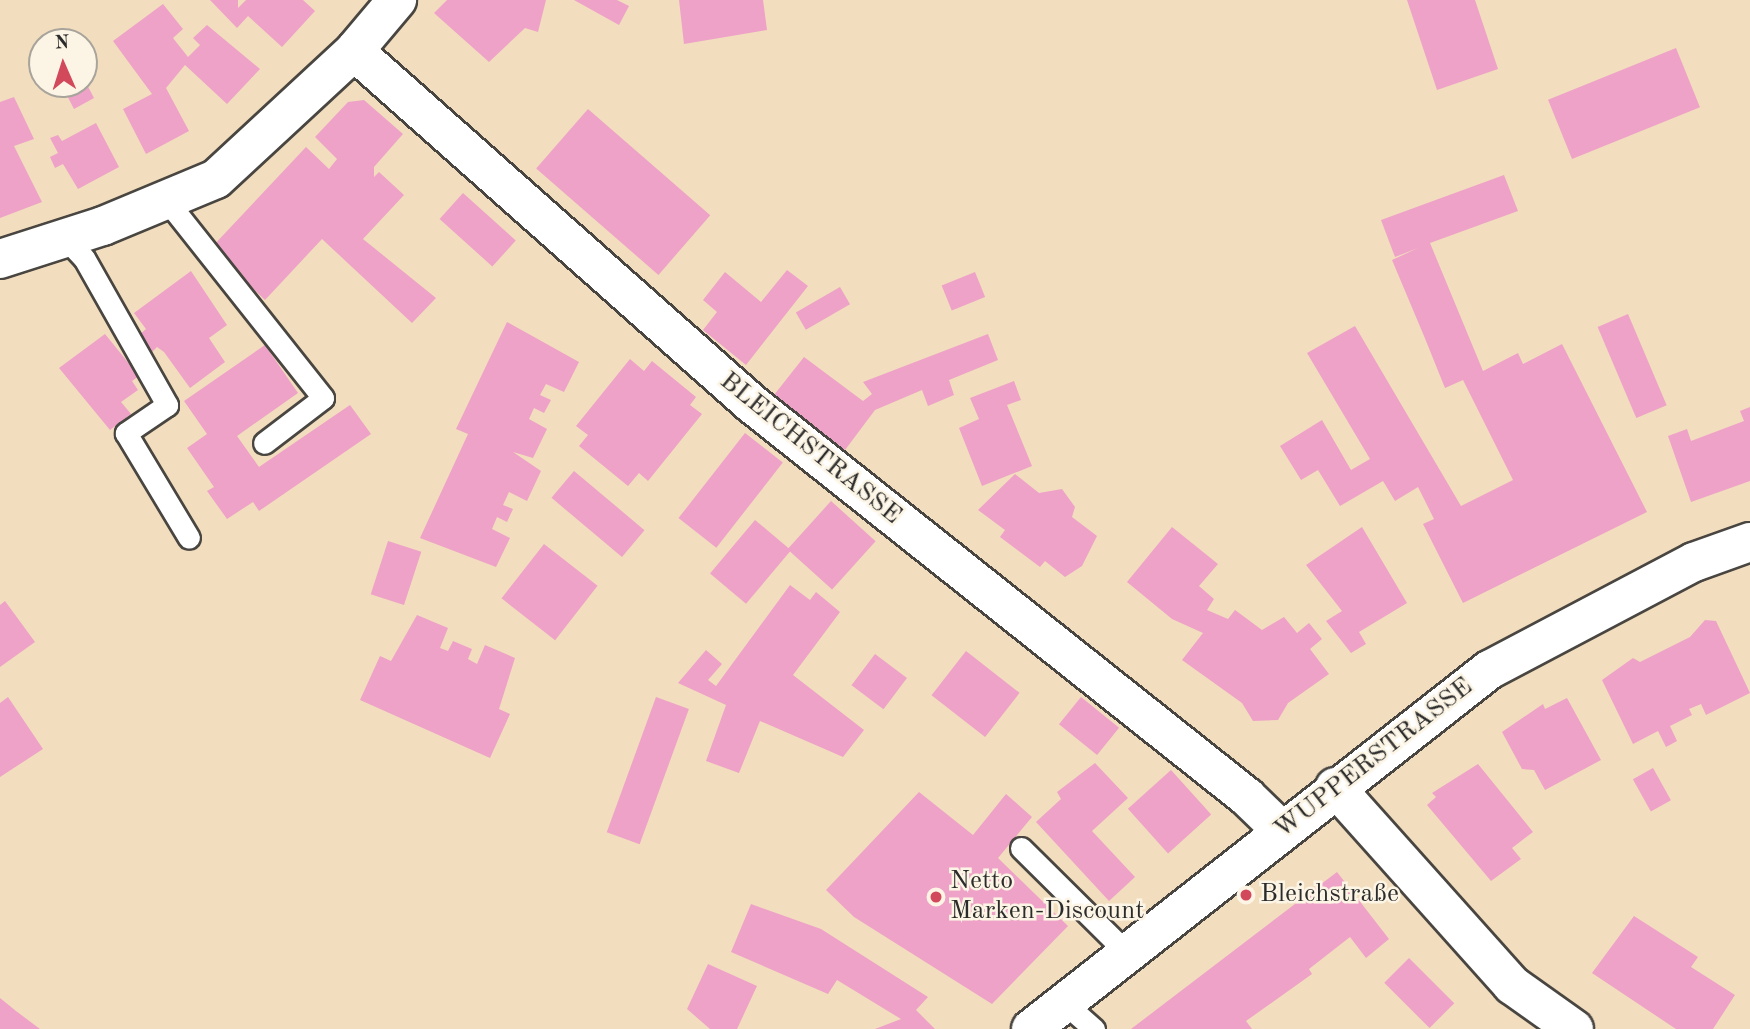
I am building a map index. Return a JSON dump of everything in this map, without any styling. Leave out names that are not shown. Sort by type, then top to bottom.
[{"type":"street","points":[[0,259],[66,239],[167,201],[216,179],[256,147],[354,51],[397,0]]},
{"type":"street","name":"BLEICHSTRASSE","points":[[354,51],[773,422],[1247,797],[1281,830]]},
{"type":"street","name":"WUPPERSTRASSE","points":[[1031,1029],[1061,1000],[1335,786],[1489,670],[1694,562],[1750,542]]},
{"type":"street","points":[[1335,786],[1512,985],[1574,1029]]},
{"type":"lane","points":[[167,201],[324,398],[264,443]]},
{"type":"lane","points":[[66,239],[84,258],[167,405],[126,433],[189,538]]},
{"type":"lane","points":[[1021,848],[1125,951]]},
{"type":"lane","points":[[1061,1000],[1094,1029]]},
{"type":"building","points":[[210,0],[238,0],[238,8],[246,0],[303,0],[315,11],[282,47],[248,16],[237,28]]},
{"type":"building","points":[[447,0],[546,0],[538,32],[525,28],[489,62],[434,13]]},
{"type":"building","points":[[574,0],[617,0],[629,6],[619,25]]},
{"type":"building","points":[[679,0],[763,0],[767,30],[684,44]]},
{"type":"building","points":[[1407,0],[1475,0],[1498,69],[1437,90]]},
{"type":"building","points":[[163,4],[183,29],[173,38],[188,57],[200,45],[193,38],[207,25],[260,69],[227,104],[185,65],[166,88],[189,131],[146,154],[123,109],[152,94],[113,41]]},
{"type":"building","points":[[1676,48],[1700,107],[1572,159],[1548,100]]},
{"type":"building","points":[[14,97],[34,139],[14,146],[42,202],[0,218],[0,102]]},
{"type":"building","points":[[68,98],[94,98],[74,109]]},
{"type":"building","points":[[364,100],[403,134],[374,167],[374,177],[379,172],[404,195],[363,239],[436,298],[412,323],[322,239],[265,300],[211,248],[306,147],[329,169],[337,159],[315,137],[348,102]]},
{"type":"building","points":[[588,109],[710,215],[658,275],[536,169]]},
{"type":"building","points":[[96,123],[119,167],[78,189],[63,164],[55,168],[50,157],[58,153],[50,138],[58,135],[62,141]]},
{"type":"building","points":[[1504,175],[1518,211],[1430,243],[1483,371],[1518,353],[1523,364],[1562,344],[1647,512],[1463,603],[1423,524],[1434,519],[1418,487],[1395,501],[1383,481],[1340,506],[1318,470],[1301,480],[1280,446],[1322,420],[1351,470],[1370,459],[1307,353],[1355,326],[1461,506],[1513,480],[1463,380],[1445,388],[1392,260],[1418,248],[1395,257],[1381,220]]},
{"type":"building","points":[[463,193],[516,241],[492,267],[440,219]]},
{"type":"building","points":[[787,270],[808,286],[746,365],[703,330],[717,312],[703,300],[725,272],[761,302]]},
{"type":"building","points":[[191,271],[227,325],[209,338],[225,362],[190,388],[164,352],[157,347],[152,352],[139,335],[146,329],[134,313]]},
{"type":"building","points":[[975,272],[985,297],[952,311],[942,285]]},
{"type":"building","points":[[840,287],[850,304],[806,330],[796,312]]},
{"type":"building","points":[[1628,314],[1667,405],[1636,418],[1598,327]]},
{"type":"building","points":[[507,322],[579,362],[564,392],[546,384],[540,395],[551,400],[544,413],[534,408],[529,419],[547,429],[533,458],[513,452],[541,471],[527,501],[509,492],[503,505],[513,509],[507,522],[497,517],[492,529],[510,538],[496,567],[420,538],[468,434],[456,429]]},
{"type":"building","points":[[105,334],[139,376],[132,381],[138,390],[121,402],[131,414],[110,430],[59,368]]},
{"type":"building","points":[[988,334],[998,360],[949,380],[954,395],[928,406],[922,390],[875,410],[845,450],[774,395],[804,357],[863,401],[872,394],[863,382]]},
{"type":"building","points":[[265,345],[298,393],[237,436],[259,467],[350,405],[371,434],[259,511],[253,502],[227,519],[207,491],[214,487],[187,448],[207,434],[184,401]]},
{"type":"building","points":[[630,359],[644,371],[652,361],[696,397],[690,405],[702,414],[648,481],[639,473],[628,486],[579,446],[588,435],[576,426]]},
{"type":"building","points":[[1014,381],[1021,400],[1007,405],[1032,466],[982,486],[959,428],[979,419],[970,398]]},
{"type":"building","points":[[1750,407],[1750,481],[1691,502],[1668,436],[1687,429],[1691,441],[1744,421],[1740,411]]},
{"type":"building","points":[[745,433],[783,463],[716,548],[679,518]]},
{"type":"building","points":[[574,471],[644,530],[622,557],[552,498]]},
{"type":"building","points":[[1015,474],[1039,493],[1062,489],[1075,507],[1072,517],[1097,536],[1082,566],[1065,577],[1045,561],[1040,567],[1000,537],[1005,530],[978,510]]},
{"type":"building","points":[[831,501],[876,541],[832,589],[788,549]]},
{"type":"building","points":[[755,520],[791,550],[746,604],[710,574]]},
{"type":"building","points":[[1172,527],[1218,564],[1199,586],[1214,599],[1207,610],[1228,619],[1235,610],[1262,630],[1284,617],[1297,633],[1309,623],[1322,639],[1310,649],[1329,674],[1288,703],[1278,720],[1253,721],[1242,703],[1182,660],[1203,633],[1172,619],[1127,582]]},
{"type":"building","points":[[1362,527],[1407,603],[1359,632],[1366,644],[1351,653],[1326,621],[1342,611],[1306,565]]},
{"type":"building","points":[[388,541],[421,552],[404,605],[371,594]]},
{"type":"building","points":[[544,544],[598,586],[555,640],[502,598]]},
{"type":"building","points":[[790,585],[810,600],[816,592],[840,612],[793,675],[864,730],[843,757],[760,721],[739,773],[706,761],[726,705],[678,683],[706,650],[722,664],[708,680],[716,686]]},
{"type":"building","points":[[5,601],[35,642],[0,667],[0,605]]},
{"type":"building","points":[[417,615],[448,628],[440,648],[448,651],[453,641],[472,649],[468,659],[477,664],[485,645],[515,658],[499,709],[510,714],[490,758],[360,700],[380,656],[391,661]]},
{"type":"building","points":[[1705,620],[1716,621],[1750,693],[1706,715],[1701,704],[1689,709],[1692,715],[1670,726],[1677,741],[1666,747],[1658,731],[1633,744],[1602,680],[1633,658],[1640,662],[1690,637]]},
{"type":"building","points":[[966,651],[1020,693],[985,737],[932,695]]},
{"type":"building","points":[[875,654],[907,678],[883,709],[852,685]]},
{"type":"building","points":[[8,697],[43,749],[0,777],[0,703]]},
{"type":"building","points":[[656,697],[689,709],[640,844],[607,832]]},
{"type":"building","points":[[1081,697],[1119,728],[1097,755],[1059,724]]},
{"type":"building","points":[[1567,698],[1601,760],[1545,790],[1534,770],[1522,769],[1502,732],[1543,704],[1545,709]]},
{"type":"building","points":[[1095,763],[1128,798],[1092,831],[1135,877],[1109,901],[1036,822],[1061,799],[1057,792]]},
{"type":"building","points":[[1478,764],[1533,832],[1512,848],[1521,859],[1491,881],[1427,805],[1436,797],[1432,793]]},
{"type":"building","points":[[1653,768],[1671,800],[1651,812],[1633,779]]},
{"type":"building","points":[[1171,770],[1211,815],[1168,853],[1128,809]]},
{"type":"building","name":"Netto Marken-Discount","points":[[919,792],[973,835],[1006,794],[1032,817],[998,858],[1068,926],[992,1004],[854,917],[826,890]]},
{"type":"building","points":[[1337,872],[1389,939],[1366,958],[1350,937],[1309,969],[1312,974],[1246,1021],[1252,1029],[1131,1029]]},
{"type":"building","points":[[751,904],[821,929],[928,997],[916,1010],[935,1029],[875,1029],[901,1019],[837,980],[828,994],[731,952]]},
{"type":"building","points":[[1634,916],[1698,957],[1691,967],[1735,995],[1713,1029],[1676,1029],[1592,973]]},
{"type":"building","points":[[1409,958],[1454,1003],[1430,1028],[1384,983]]},
{"type":"building","points":[[708,964],[757,986],[737,1029],[710,1029],[687,1009]]},
{"type":"building","points":[[0,998],[16,1011],[40,1029],[0,1029]]},
{"type":"place","name":"Bleichstraße","points":[[1246,895]]},
{"type":"place","name":"Netto Marken-Discount","points":[[936,897]]}]
